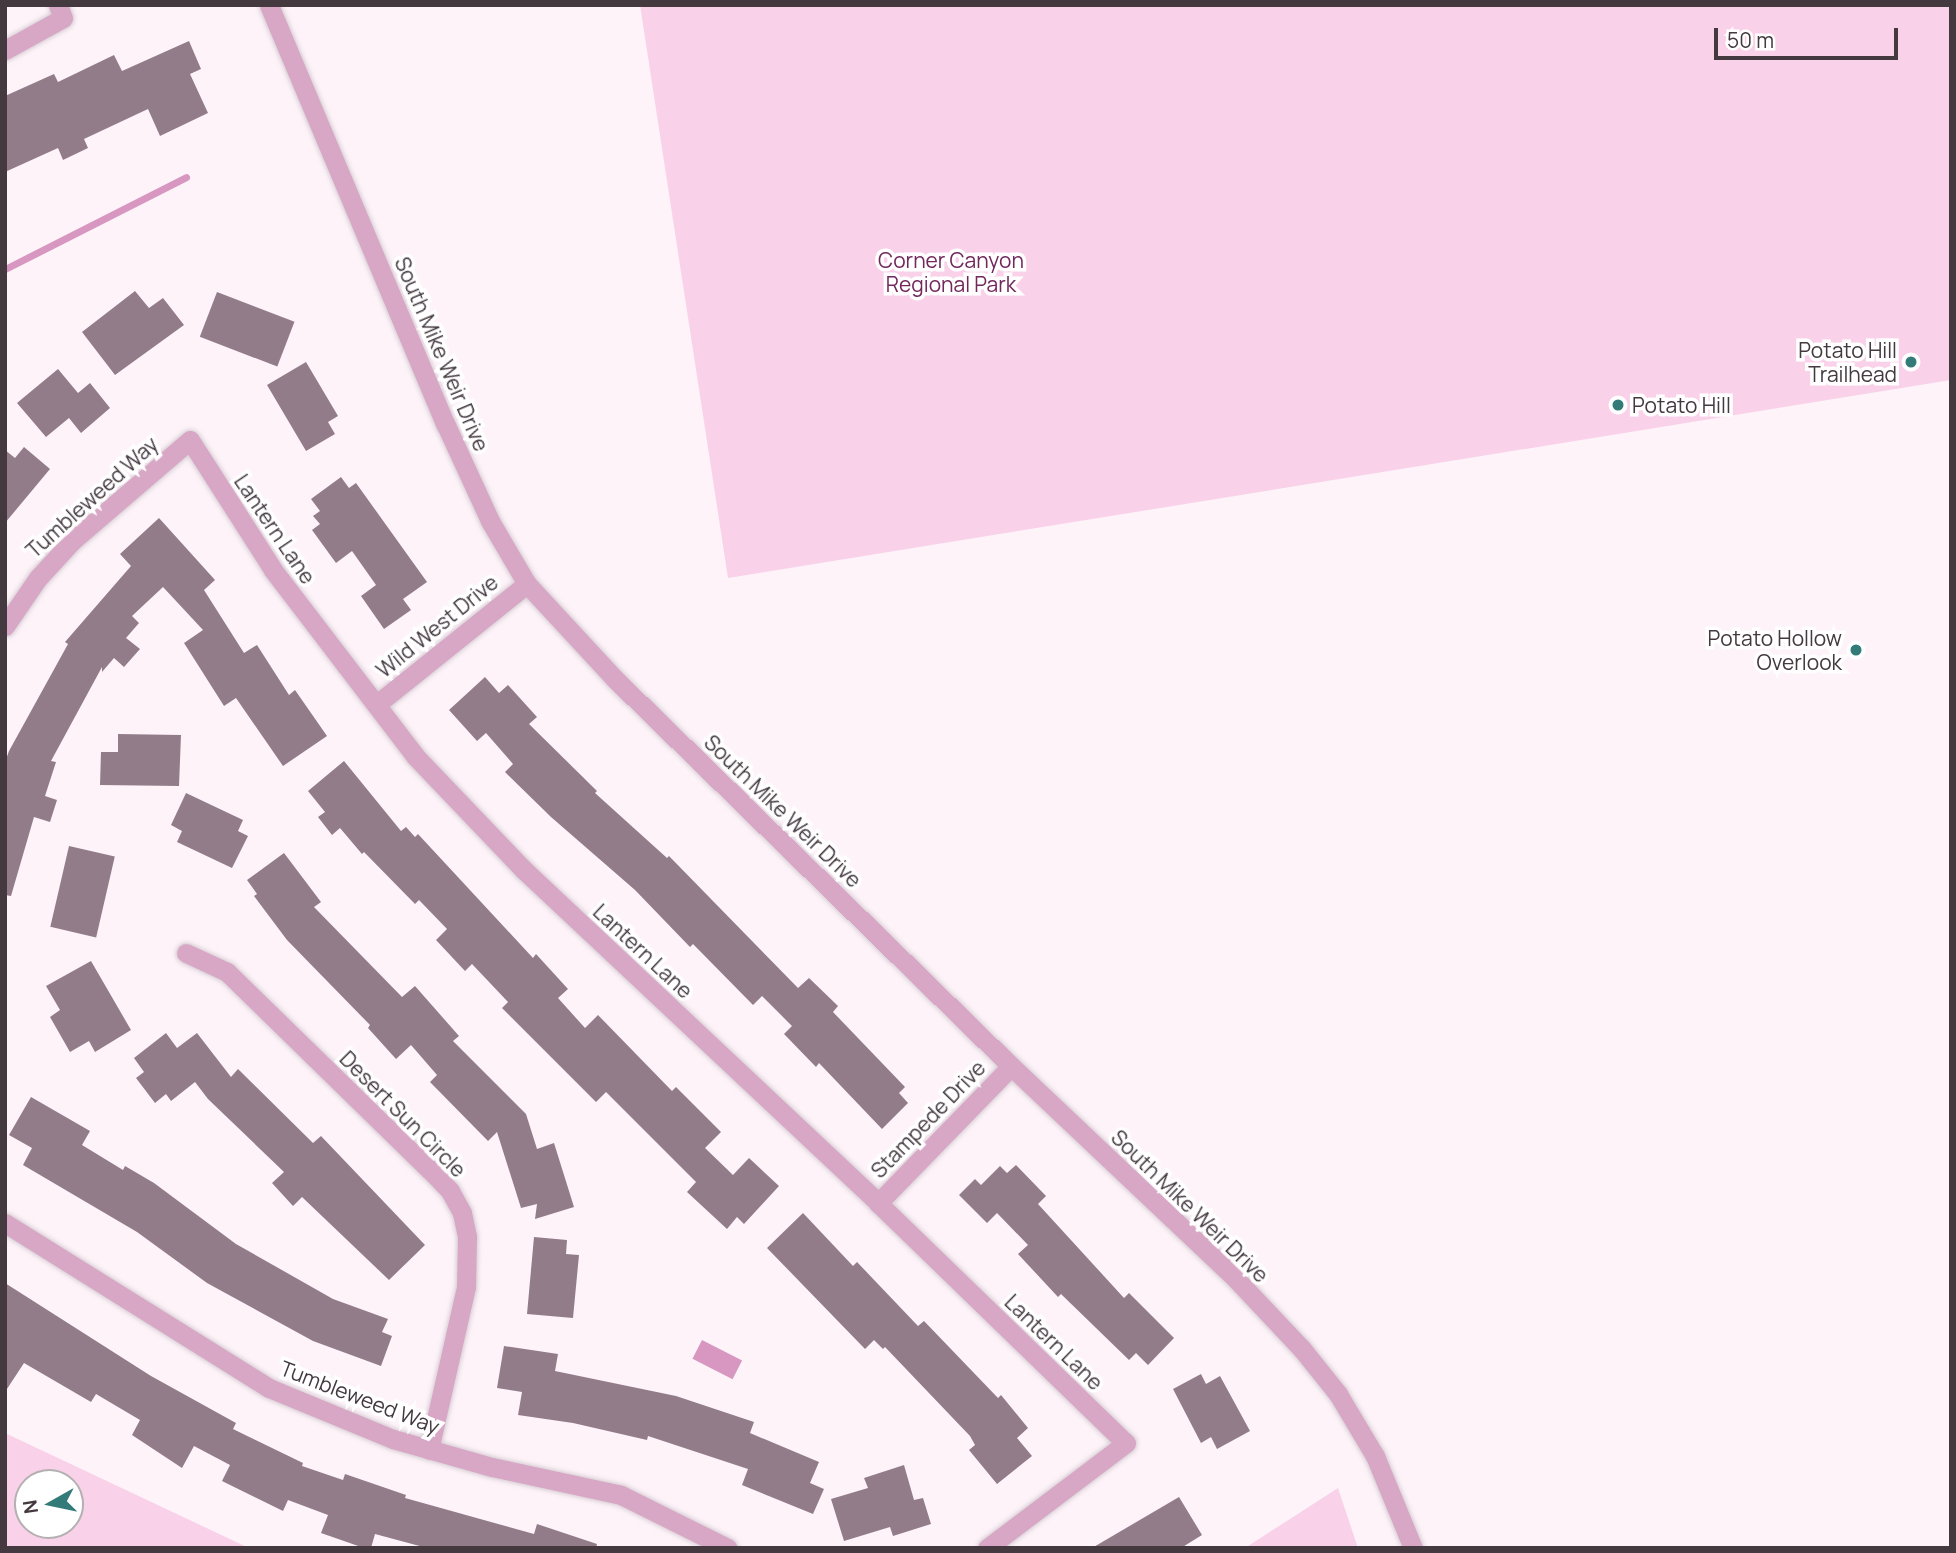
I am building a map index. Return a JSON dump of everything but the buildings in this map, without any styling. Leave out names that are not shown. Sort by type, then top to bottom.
[{"type":"street","name":"South Mike Weir Drive","points":[[269,5],[445,423],[490,521],[527,584],[615,679],[1011,1066],[1236,1279],[1302,1349],[1338,1394],[1375,1455],[1413,1548]]},
{"type":"street","points":[[5,50],[60,11]]},
{"type":"street","name":"Tumbleweed Way","points":[[5,626],[38,578],[72,541],[190,440]]},
{"type":"street","name":"Lantern Lane","points":[[190,440],[273,570],[415,756],[524,870],[878,1203],[1126,1443],[987,1548]]},
{"type":"street","name":"Wild West Drive","points":[[377,704],[527,584]]},
{"type":"street","name":"Desert Sun Circle","points":[[186,953],[227,972],[430,1170],[450,1191],[462,1213],[467,1236],[466,1287],[429,1450]]},
{"type":"street","name":"Stampede Drive","points":[[878,1203],[1011,1066]]},
{"type":"street","name":"Tumbleweed Way","points":[[5,1223],[269,1388],[393,1439],[429,1450],[621,1495],[728,1548]]},
{"type":"green space","name":"Corner Canyon Regional Park","points":[[640,5],[1951,5],[1951,380],[728,578]]},
{"type":"green space","points":[[5,1433],[81,1469],[14,1469],[14,1539],[84,1539],[84,1470],[249,1548],[5,1548]]},
{"type":"green space","points":[[1338,1488],[1358,1548],[1245,1548]]},
{"type":"shaded area","points":[[702,1340],[742,1360],[733,1379],[692,1359]]},
{"type":"waterway","points":[[5,269],[186,177]]},
{"type":"place","name":"Potato Hill Trailhead","points":[[1911,362]]},
{"type":"place","name":"Potato Hill","points":[[1618,405]]},
{"type":"place","name":"Potato Hollow Overlook","points":[[1856,650]]}]
